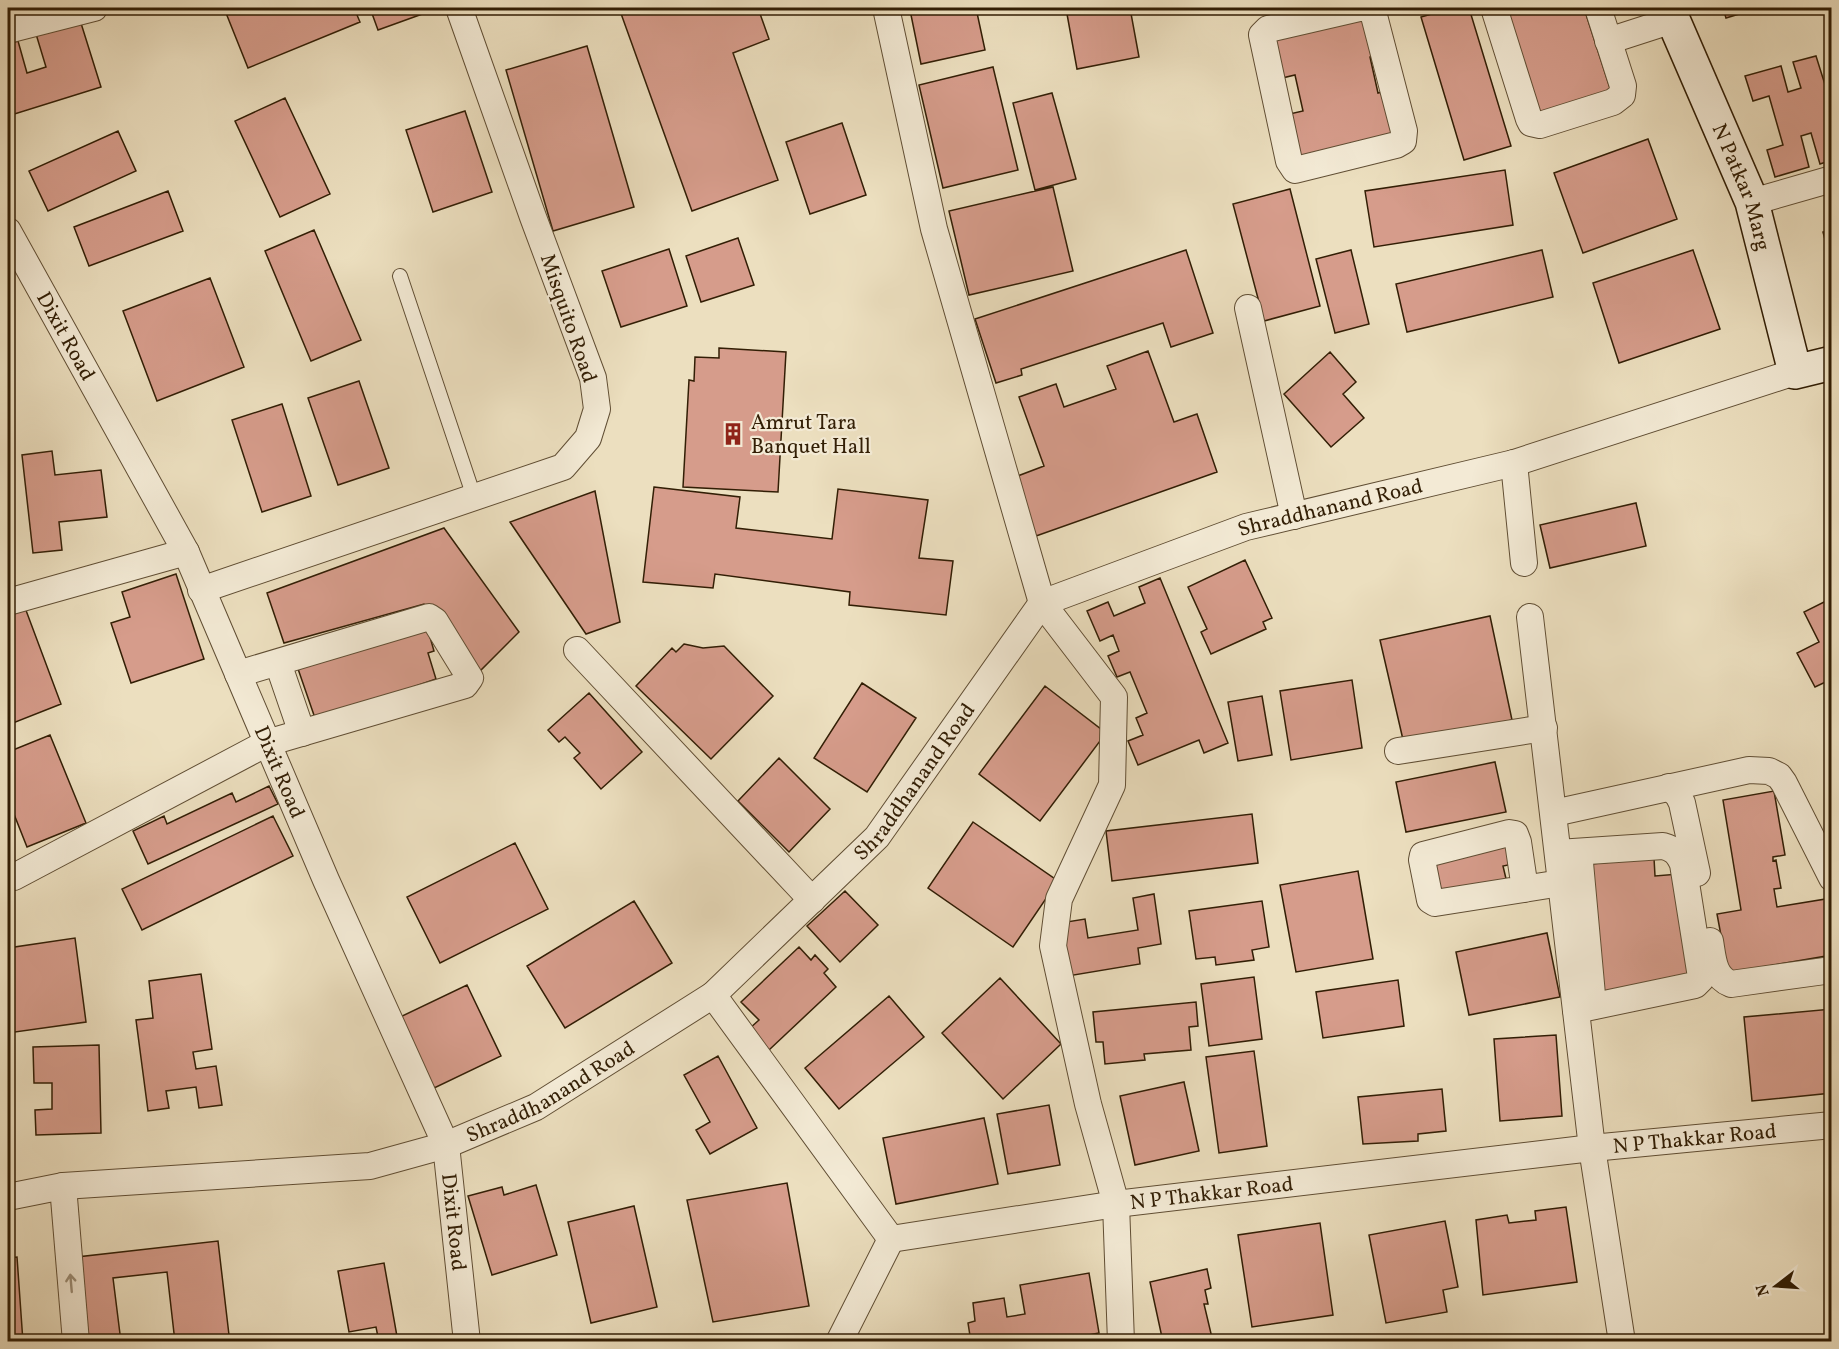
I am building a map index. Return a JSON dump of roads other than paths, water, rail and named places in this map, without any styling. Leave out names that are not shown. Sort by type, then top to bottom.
[{"type":"street","points":[[8,30],[94,8]]},
{"type":"street","name":"Misquito Road","points":[[201,590],[563,467],[588,438],[597,409],[593,378],[459,8]]},
{"type":"street","points":[[886,8],[934,229],[1042,603],[1114,697],[1112,785],[1059,900],[1053,946],[1088,1104],[1116,1204],[1121,1341]]},
{"type":"street","points":[[1359,8],[1268,30],[1262,35],[1289,161],[1295,170],[1396,145],[1403,141],[1404,131],[1372,8]]},
{"type":"street","points":[[1494,8],[1528,119],[1535,125],[1544,125],[1620,99],[1623,86],[1598,8]]},
{"type":"street","points":[[1608,41],[1670,14]]},
{"type":"street","name":"N Patkar Marg","points":[[1670,14],[1752,202],[1795,372]]},
{"type":"street","points":[[1752,202],[1832,179]]},
{"type":"street","name":"Dixit Road","points":[[8,231],[186,552],[326,880],[446,1145],[467,1341]]},
{"type":"street","points":[[1248,308],[1294,516]]},
{"type":"street","name":"Shraddhanand Road","points":[[8,1197],[63,1186],[370,1166],[446,1145],[536,1107],[713,995],[877,837],[1042,603],[1246,527],[1514,463],[1795,372],[1831,364]]},
{"type":"street","points":[[1514,463],[1524,563]]},
{"type":"street","points":[[8,602],[186,552]]},
{"type":"street","points":[[14,877],[267,743],[465,685],[470,678],[435,621],[429,617],[238,674]]},
{"type":"street","points":[[1530,617],[1554,813],[1568,853],[1584,1008],[1592,1148],[1622,1341]]},
{"type":"street","points":[[577,650],[812,900]]},
{"type":"street","points":[[278,663],[302,733]]},
{"type":"street","points":[[1398,751],[1544,728]]},
{"type":"street","points":[[1554,813],[1761,769],[1779,776],[1832,879]]},
{"type":"street","points":[[1669,787],[1678,795],[1685,814],[1716,971],[1722,981],[1741,984],[1832,970]]},
{"type":"street","points":[[1568,853],[1663,846],[1679,854],[1683,864],[1701,979],[1695,985],[1687,988],[1584,1008]]},
{"type":"street","points":[[1568,853],[1561,883],[1576,928]]},
{"type":"street","points":[[1525,889],[1561,883]]},
{"type":"street","points":[[713,995],[891,1239],[839,1341]]},
{"type":"street","name":"N P Thakkar Road","points":[[891,1239],[1116,1204],[1592,1148],[1832,1125]]},
{"type":"street","points":[[63,1186],[75,1341]]},
{"type":"lane","points":[[400,276],[474,497]]},
{"type":"place","name":"Amrut Tara Banquet Hall","points":[[733,434]]}]
